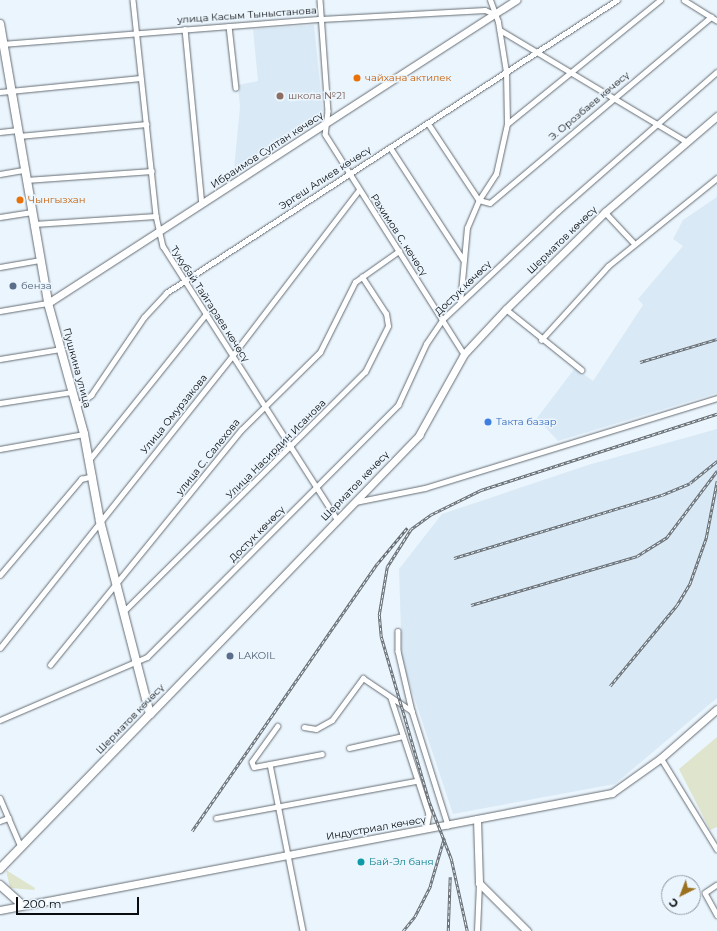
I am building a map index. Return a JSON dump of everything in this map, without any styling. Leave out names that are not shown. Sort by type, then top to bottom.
[{"type":"highway","name":"Пушкина улица","points":[[0,24],[10,90],[19,133],[25,180],[48,303],[63,349],[72,392],[84,434],[93,476],[100,521],[115,585],[150,714]]},
{"type":"highway","name":"Шерматов көчөсү","points":[[0,869],[150,714]]},
{"type":"highway","points":[[0,885],[22,905]]},
{"type":"main road","name":"Ибраимов Султан көчөсү","points":[[48,303],[516,0]]},
{"type":"main road","name":"Шерматов көчөсү","points":[[150,714],[419,435],[464,354],[506,309],[605,212],[717,116]]},
{"type":"main road","name":"Индустриал көчөсү","points":[[12,906],[288,853],[448,825],[612,792],[661,758],[717,709]]},
{"type":"main road","points":[[478,819],[479,883],[527,931]]},
{"type":"main road","points":[[0,905],[12,906]]},
{"type":"main road","points":[[0,910],[12,906]]},
{"type":"street","name":"Тукубай Тайгараев көчөсү","points":[[133,0],[140,78],[152,171],[156,216],[162,246],[232,356],[266,406],[337,519]]},
{"type":"street","name":"Рахимов С. көчөсү","points":[[320,0],[326,124],[325,134],[464,354]]},
{"type":"street","points":[[460,303],[467,228],[479,200],[496,174],[506,124],[506,72],[500,30],[490,0]]},
{"type":"street","name":"Эргеш Алиев көчөсү","points":[[76,406],[91,395],[144,317],[166,293],[617,0]]},
{"type":"street","points":[[506,124],[572,73],[660,0]]},
{"type":"street","points":[[684,0],[717,21]]},
{"type":"street","name":"улица Касым Тыныстанова","points":[[2,44],[136,32],[321,19],[485,10],[495,14]]},
{"type":"street","name":"Э. Орозбаев көчөсү","points":[[479,200],[490,203],[613,97],[711,17]]},
{"type":"street","points":[[229,26],[236,88]]},
{"type":"street","points":[[185,29],[202,204]]},
{"type":"street","points":[[500,30],[658,122],[687,142]]},
{"type":"street","name":"Достук көчөсү","points":[[0,720],[147,657],[398,405],[426,344],[443,319],[658,122],[717,72]]},
{"type":"street","points":[[0,92],[140,78]]},
{"type":"street","points":[[428,123],[479,200]]},
{"type":"street","points":[[0,132],[19,133],[146,124]]},
{"type":"street","points":[[390,147],[463,259]]},
{"type":"street","points":[[0,174],[24,170]]},
{"type":"street","points":[[25,180],[152,171]]},
{"type":"street","points":[[541,340],[586,287],[633,242],[717,178]]},
{"type":"street","name":"Улица Омурзакова","points":[[0,648],[232,356],[360,190]]},
{"type":"street","points":[[0,217],[32,212]]},
{"type":"street","points":[[605,212],[633,242]]},
{"type":"street","points":[[34,224],[156,216]]},
{"type":"street","name":"улица С. Салехова","points":[[50,665],[241,430],[320,352],[348,295],[362,277],[399,252]]},
{"type":"street","points":[[0,267],[40,260]]},
{"type":"street","name":"Улица Насирдин Исанова","points":[[123,613],[365,372],[388,326],[386,314],[362,277]]},
{"type":"street","points":[[0,311],[48,303]]},
{"type":"street","points":[[506,309],[541,340],[582,370]]},
{"type":"street","points":[[89,460],[206,314]]},
{"type":"street","points":[[0,359],[63,349]]},
{"type":"street","points":[[0,403],[72,392]]},
{"type":"street","points":[[354,502],[425,488],[717,398]]},
{"type":"street","points":[[0,449],[84,434]]},
{"type":"street","points":[[0,575],[81,479],[93,476]]},
{"type":"street","points":[[398,631],[398,651],[412,711],[448,825]]},
{"type":"street","points":[[304,727],[316,729],[332,720],[363,678],[412,711]]},
{"type":"street","points":[[391,698],[416,781],[429,814],[426,829]]},
{"type":"street","points":[[278,726],[252,762],[254,767],[322,754]]},
{"type":"street","points":[[349,748],[403,736]]},
{"type":"street","points":[[661,758],[717,849]]},
{"type":"street","points":[[270,764],[303,931]]},
{"type":"street","points":[[216,818],[416,781]]},
{"type":"street","points":[[0,798],[21,847]]},
{"type":"street","points":[[0,821],[8,818]]},
{"type":"street","points":[[477,931],[479,883]]},
{"type":"street","points":[[717,885],[705,894],[717,915]]},
{"type":"shaded area","name":"школа №21","points":[[314,25],[323,112],[234,169],[240,107],[238,85],[258,81],[253,29]]},
{"type":"shaded area","points":[[717,197],[717,393],[558,441],[537,418],[575,368],[593,381],[643,305],[638,299],[683,246],[673,239],[683,220]]},
{"type":"shaded area","points":[[717,429],[717,698],[615,784],[453,814],[402,661],[399,569],[442,514],[588,465]]},
{"type":"green space","points":[[717,737],[717,827],[710,830],[679,769]]},
{"type":"green space","points":[[6,870],[35,888],[34,890],[10,888]]},
{"type":"railway","points":[[640,362],[717,339]]},
{"type":"railway","points":[[467,931],[451,859],[429,802],[381,637],[379,615],[387,567],[411,529],[430,515],[481,490],[717,414]]},
{"type":"railway","points":[[454,558],[662,495],[690,483],[717,461]]},
{"type":"railway","points":[[471,605],[637,556],[667,537],[717,471]]},
{"type":"railway","points":[[610,686],[677,605],[690,583],[706,538],[717,481]]},
{"type":"railway","points":[[192,831],[377,564],[407,528]]},
{"type":"railway","points":[[403,931],[415,916],[430,886],[444,838]]},
{"type":"railway","points":[[448,931],[450,877]]},
{"type":"place","name":"чайхана актилек","points":[[357,78]]},
{"type":"place","name":"школа №21","points":[[280,96]]},
{"type":"place","name":"Чынгызхан","points":[[20,200]]},
{"type":"place","name":"бенза","points":[[13,286]]},
{"type":"place","name":"Такта базар","points":[[488,422]]},
{"type":"place","name":"LAKOIL","points":[[230,656]]},
{"type":"place","name":"Бай-Эл баня","points":[[361,862]]}]
